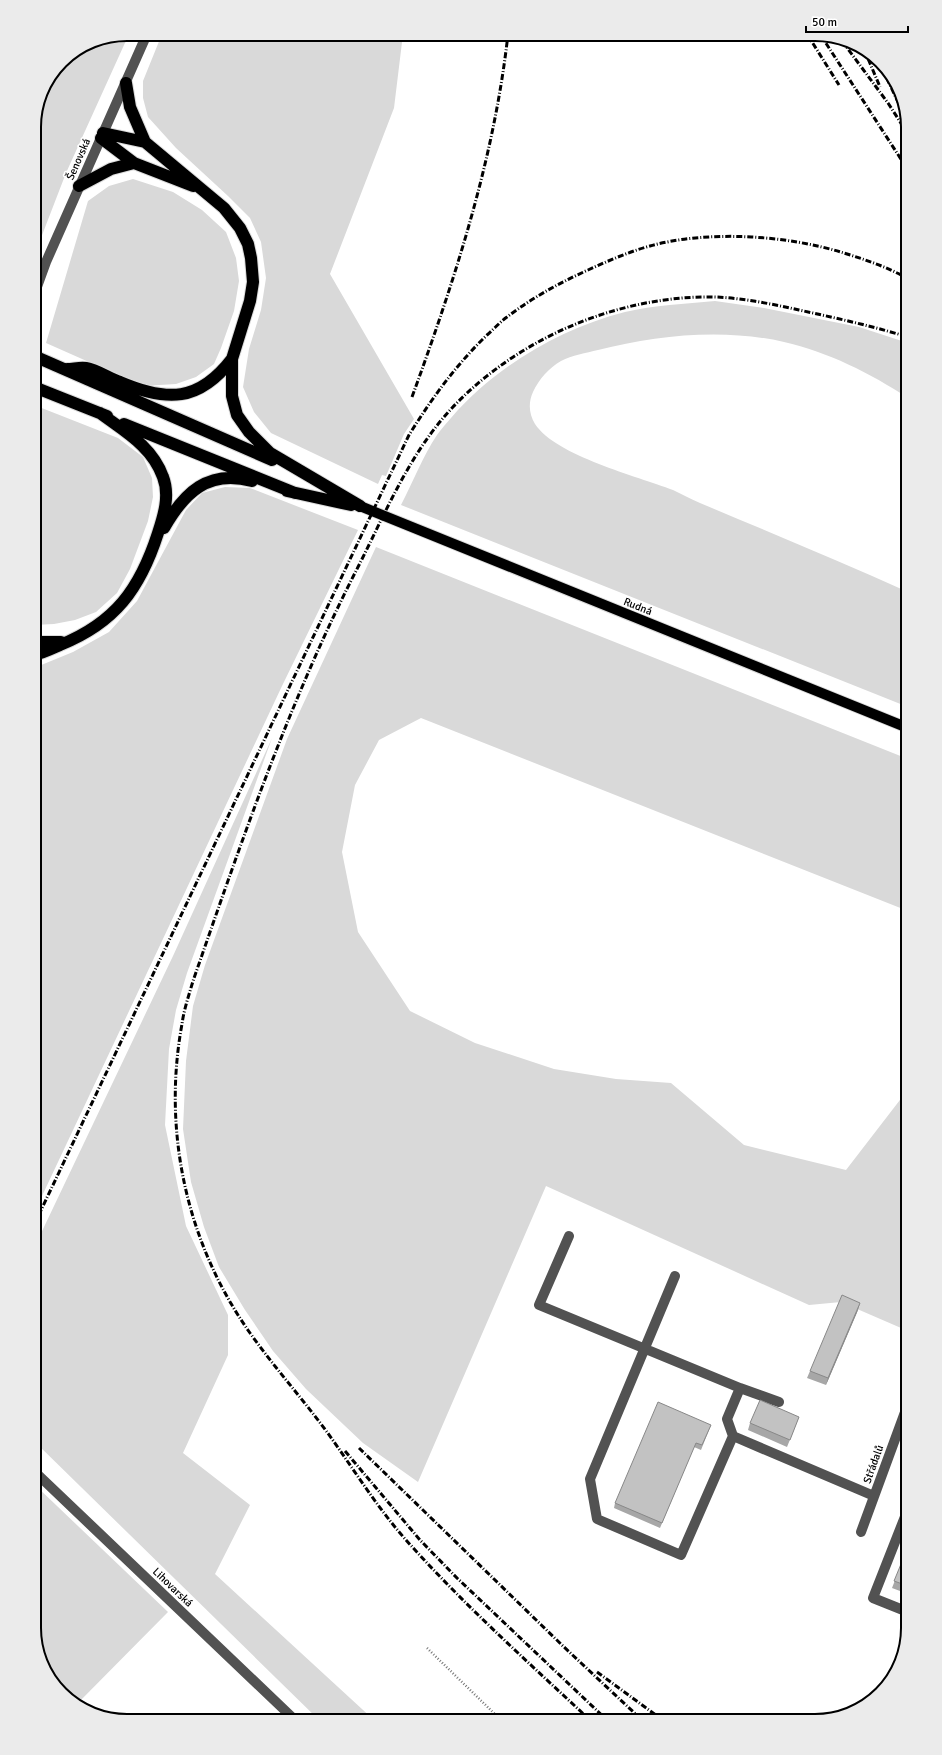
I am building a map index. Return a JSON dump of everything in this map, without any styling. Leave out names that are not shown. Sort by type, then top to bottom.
[{"type":"highway","points":[[126,83],[130,107],[145,142],[224,208],[240,228],[248,244],[253,282],[250,301],[232,359],[232,396],[238,415],[249,432],[270,453],[360,506]]},
{"type":"highway","points":[[102,136],[145,142]]},
{"type":"highway","points":[[102,136],[134,162],[204,190]]},
{"type":"highway","points":[[79,186],[111,169],[134,162]]},
{"type":"highway","points":[[41,359],[202,430],[303,472]]},
{"type":"highway","points":[[64,368],[85,368],[135,388],[172,396],[196,390],[204,386],[219,374],[232,359]]},
{"type":"highway","points":[[41,390],[295,494]]},
{"type":"highway","points":[[41,652],[81,636],[97,626],[117,609],[127,598],[140,576],[155,543],[163,520],[166,490],[161,471],[152,456],[140,443],[100,413]]},
{"type":"highway","points":[[155,543],[182,500],[193,490],[204,484],[226,479],[247,480],[295,494],[360,506]]},
{"type":"highway","points":[[41,642],[69,642]]},
{"type":"main road","name":"Rudná","points":[[360,506],[901,725]]},
{"type":"street","name":"Šenovská","points":[[41,276],[79,186],[144,41]]},
{"type":"street","points":[[569,1236],[538,1305],[740,1388],[779,1402]]},
{"type":"street","points":[[675,1276],[590,1479],[597,1519],[681,1556],[733,1436],[727,1419],[740,1388]]},
{"type":"street","name":"Střádalů","points":[[861,1532],[901,1423]]},
{"type":"street","points":[[733,1436],[874,1496]]},
{"type":"street","name":"Lihovarská","points":[[41,1478],[289,1714]]},
{"type":"street","points":[[901,1526],[872,1598],[901,1609]]},
{"type":"path","points":[[427,1648],[495,1714]]},
{"type":"shaded area","points":[[126,41],[66,173],[41,238],[41,121],[44,105],[50,89],[62,70],[79,55],[99,46]]},
{"type":"shaded area","points":[[159,41],[402,41],[394,108],[330,274],[414,419],[404,434],[386,476],[382,475],[378,484],[271,433],[254,412],[243,387],[249,349],[261,310],[266,278],[261,242],[250,218],[176,148],[148,117],[143,98],[143,81]]},
{"type":"shaded area","points":[[133,179],[173,192],[202,210],[226,232],[236,258],[239,281],[234,311],[214,364],[196,377],[176,384],[143,386],[46,343],[88,201],[109,186]]},
{"type":"shaded area","points":[[715,301],[764,308],[859,327],[901,341],[901,394],[848,364],[817,351],[800,346],[738,335],[690,335],[643,340],[579,354],[561,361],[552,367],[538,383],[531,396],[530,412],[535,424],[545,435],[560,446],[578,455],[598,464],[673,490],[901,589],[901,704],[401,505],[437,435],[451,418],[487,382],[530,352],[576,329],[600,319],[625,312],[658,306]]},
{"type":"shaded area","points":[[41,408],[118,438],[143,457],[152,478],[153,497],[148,521],[130,569],[117,593],[96,612],[75,620],[41,625]]},
{"type":"shaded area","points":[[225,487],[250,488],[358,530],[282,686],[41,1198],[41,665],[73,652],[109,632],[137,601],[186,510],[202,493]]},
{"type":"shaded area","points":[[376,547],[901,756],[901,908],[421,718],[379,740],[355,785],[342,852],[358,932],[410,1011],[475,1043],[554,1069],[616,1079],[671,1083],[744,1145],[846,1170],[901,1099],[901,1328],[841,1302],[809,1305],[546,1186],[418,1482],[363,1443],[306,1389],[273,1351],[245,1310],[219,1267],[204,1227],[191,1182],[183,1129],[186,1061],[193,1006],[205,965],[287,739]]},
{"type":"shaded area","points":[[272,738],[187,973],[176,1010],[169,1049],[165,1125],[186,1226],[228,1315],[228,1355],[183,1453],[250,1505],[215,1574],[367,1714],[313,1714],[41,1448],[41,1233],[173,956]]},
{"type":"shaded area","points":[[41,1491],[168,1612],[80,1701],[70,1693],[62,1685],[53,1671],[46,1656],[42,1639]]},
{"type":"building","points":[[842,1295],[860,1303],[828,1378],[810,1371]]},
{"type":"building","points":[[760,1400],[799,1417],[790,1440],[750,1423]]},
{"type":"building","points":[[658,1402],[711,1425],[702,1445],[696,1443],[662,1523],[615,1503]]},
{"type":"building","points":[[901,1564],[901,1584],[894,1581]]},
{"type":"railway","points":[[412,397],[458,264],[471,218],[493,127],[502,81],[507,41]]},
{"type":"railway","points":[[811,41],[839,85]]},
{"type":"railway","points":[[825,42],[901,159]]},
{"type":"railway","points":[[847,48],[901,123]]},
{"type":"railway","points":[[868,59],[880,87]]},
{"type":"railway","points":[[41,1210],[409,435],[445,382],[476,346],[499,323],[526,303],[556,286],[588,270],[626,254],[650,246],[673,241],[722,236],[797,242],[860,258],[885,267],[901,276]]},
{"type":"railway","points":[[583,1714],[473,1610],[406,1540],[375,1500],[317,1419],[259,1346],[228,1299],[210,1262],[196,1225],[185,1186],[178,1146],[175,1105],[177,1065],[184,1013],[211,928],[268,771],[310,668],[333,617],[399,484],[411,464],[437,426],[452,408],[478,383],[507,361],[539,342],[572,326],[607,313],[643,304],[679,298],[715,297],[757,302],[840,319],[901,335]]},
{"type":"railway","points":[[359,1448],[564,1647],[636,1714]]},
{"type":"railway","points":[[345,1451],[420,1540],[457,1578],[601,1714]]},
{"type":"railway","points":[[597,1672],[654,1714]]}]
